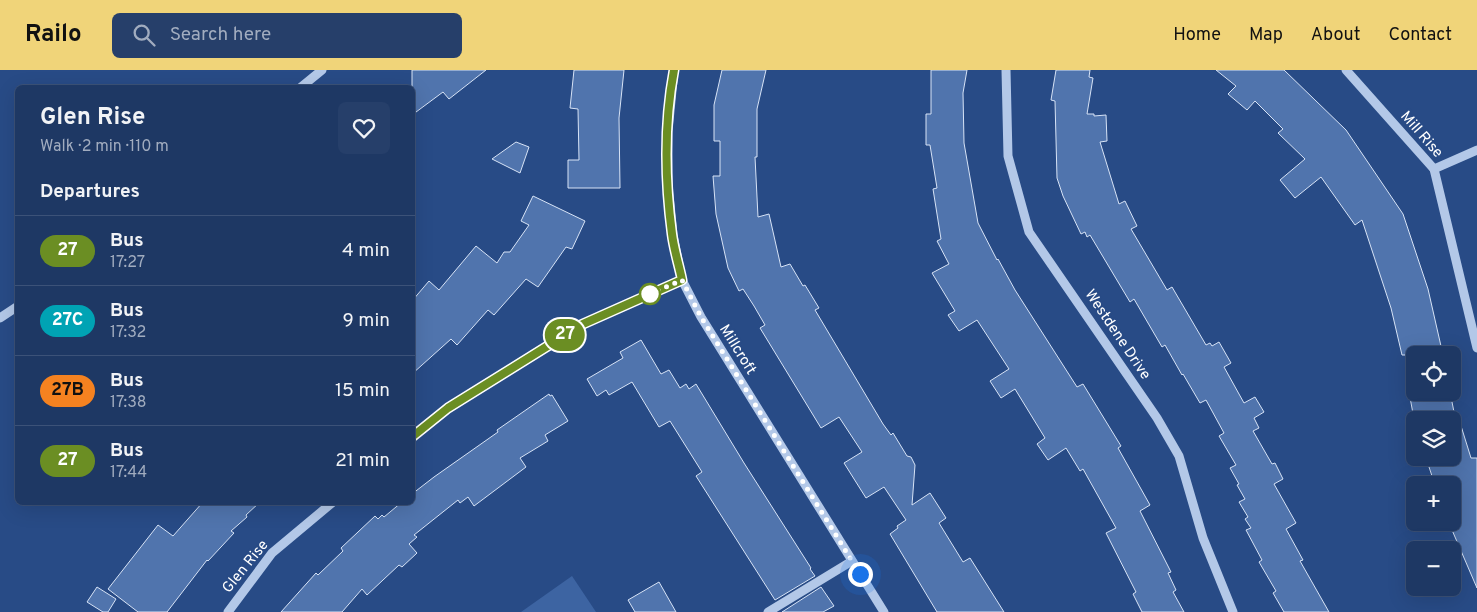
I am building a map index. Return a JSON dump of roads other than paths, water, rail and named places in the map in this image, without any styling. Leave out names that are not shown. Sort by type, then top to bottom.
[{"type":"street","points":[[304,85],[322,70]]},
{"type":"street","name":"Millcroft","points":[[674,70],[668,131],[668,184],[672,236],[682,280],[701,317],[884,612]]},
{"type":"street","name":"Westdene Drive","points":[[1006,70],[1008,156],[1029,232],[1157,418],[1179,456],[1203,538],[1233,612]]},
{"type":"street","name":"Mill Rise","points":[[1346,70],[1434,169],[1477,348]]},
{"type":"street","points":[[1434,169],[1477,150]]},
{"type":"street","points":[[415,436],[448,408],[583,324],[682,280]]},
{"type":"street","points":[[0,318],[15,308]]},
{"type":"street","name":"Glen Rise","points":[[228,612],[272,553],[329,505]]},
{"type":"street","points":[[768,612],[852,561]]}]
